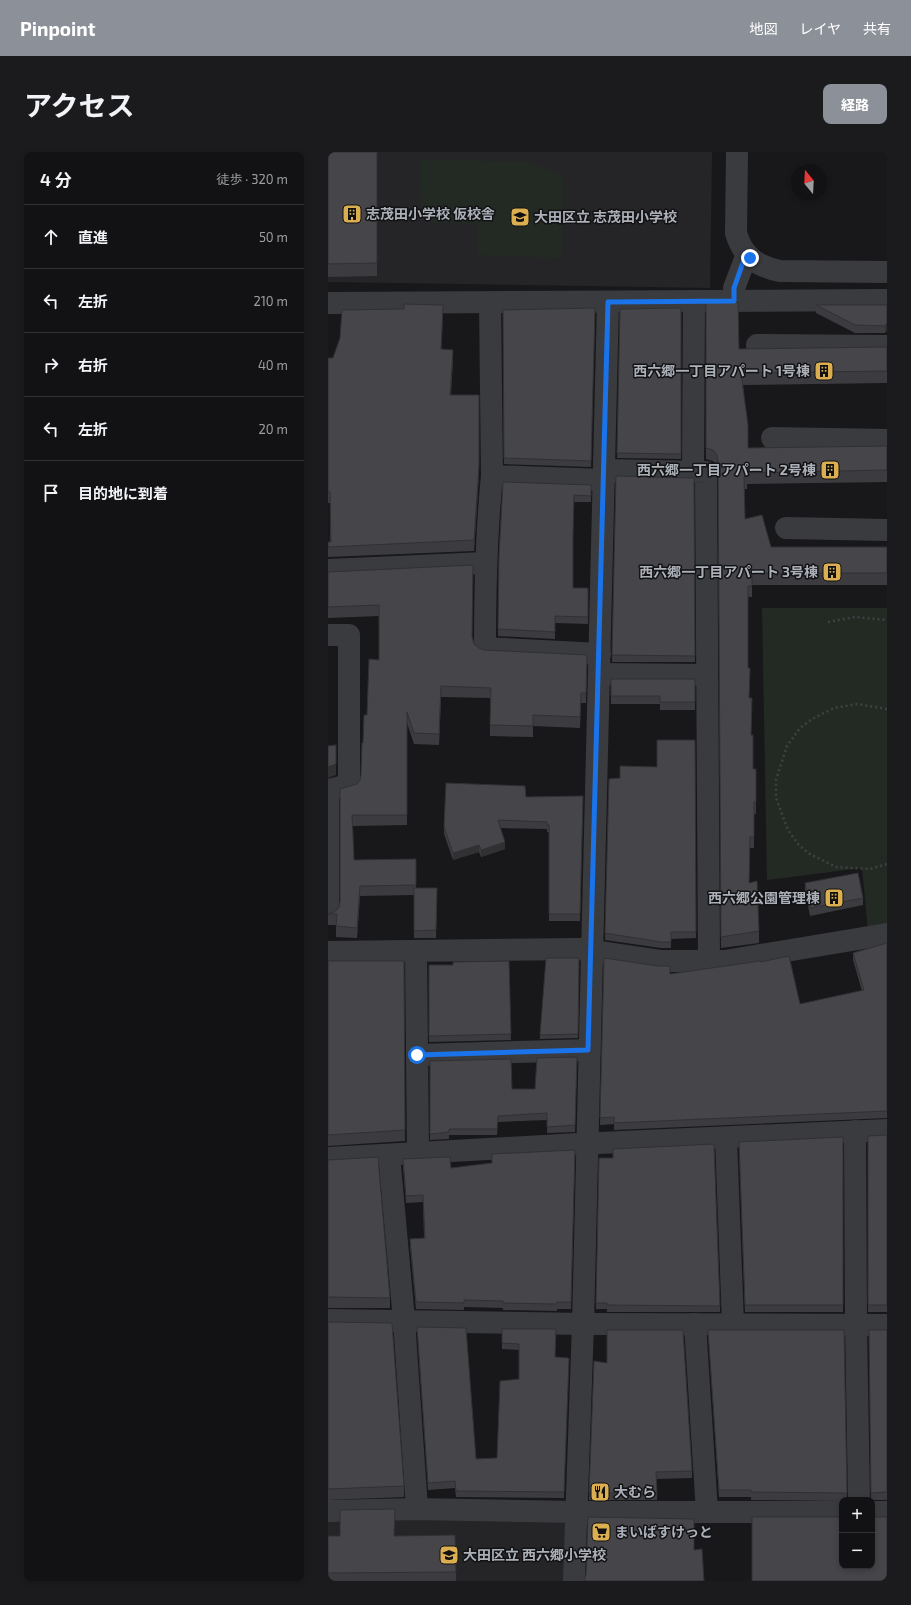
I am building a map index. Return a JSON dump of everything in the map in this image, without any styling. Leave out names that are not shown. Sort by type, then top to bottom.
[{"type":"street","points":[[737,152],[736,233],[740,245],[750,258],[769,269],[780,272],[887,272]]},
{"type":"street","points":[[734,301],[734,288],[746,254]]},
{"type":"street","points":[[328,303],[887,300]]},
{"type":"street","points":[[693,471],[694,301]]},
{"type":"street","points":[[574,1581],[583,1324],[588,1050],[600,664],[608,302]]},
{"type":"street","points":[[490,303],[492,476],[487,518],[485,563],[485,648],[600,664],[708,675]]},
{"type":"street","points":[[757,345],[887,346]]},
{"type":"street","points":[[772,438],[887,440]]},
{"type":"street","points":[[492,476],[693,471],[706,472],[709,961]]},
{"type":"street","points":[[786,528],[887,530]]},
{"type":"street","points":[[328,570],[485,563]]},
{"type":"street","points":[[328,635],[349,634],[349,785],[328,790],[328,912]]},
{"type":"street","points":[[328,952],[579,949],[660,961],[725,961],[887,934]]},
{"type":"street","points":[[416,952],[418,1153]]},
{"type":"street","points":[[417,1055],[588,1050]]},
{"type":"street","points":[[328,1158],[887,1130]]},
{"type":"street","points":[[855,1131],[859,1497]]},
{"type":"street","points":[[726,1138],[733,1324]]},
{"type":"street","points":[[389,1154],[404,1320],[417,1509]]},
{"type":"street","points":[[328,1320],[583,1324],[887,1325]]},
{"type":"street","points":[[695,1324],[707,1512]]},
{"type":"street","points":[[328,1511],[417,1509],[577,1512],[839,1512]]},
{"type":"street","points":[[875,1512],[887,1512]]},
{"type":"path","points":[[828,622],[855,617],[887,620]]},
{"type":"path","points":[[887,709],[857,704],[834,708],[812,719],[800,728],[787,746],[776,780],[776,798],[788,830],[798,844],[808,853],[836,867],[870,869],[887,864]]},
{"type":"shaded area","name":"大田区立 志茂田小学校","points":[[328,152],[712,152],[710,288],[328,282]]},
{"type":"shaded area","points":[[419,159],[528,162],[563,175],[562,258],[477,255],[478,224],[434,223],[421,215]]},
{"type":"shaded area","points":[[762,608],[887,608],[887,926],[868,930],[862,868],[767,880]]},
{"type":"shaded area","name":"大田区立 西六郷小学校","points":[[564,1518],[572,1528],[569,1581],[328,1581],[328,1519]]},
{"type":"building","name":"志茂田小学校 仮校舎","points":[[328,152],[377,152],[377,263],[328,264]]},
{"type":"building","points":[[706,302],[738,302],[739,349],[887,347],[887,371],[741,373],[748,425],[748,448],[887,446],[887,470],[747,473],[747,477],[744,477],[745,519],[762,515],[771,547],[887,547],[887,573],[752,573],[752,586],[748,586],[748,668],[750,668],[749,698],[752,698],[751,735],[753,735],[753,769],[756,769],[756,802],[754,802],[754,837],[750,837],[749,883],[757,881],[759,931],[721,937],[718,461],[717,455],[713,450],[706,448]]},
{"type":"building","points":[[404,304],[443,305],[441,349],[453,350],[450,395],[479,395],[479,465],[474,540],[328,547],[328,542],[331,542],[330,492],[328,492],[328,358],[333,358],[340,338],[342,310],[404,309]]},
{"type":"building","points":[[816,305],[887,305],[887,323],[885,326],[855,325]]},
{"type":"building","points":[[595,308],[591,461],[504,458],[503,310]]},
{"type":"building","points":[[681,308],[681,454],[617,453],[620,309]]},
{"type":"building","points":[[616,476],[694,478],[695,656],[612,655]]},
{"type":"building","points":[[503,482],[591,485],[591,496],[574,495],[573,533],[573,588],[588,588],[588,617],[555,616],[555,632],[498,629],[499,556]]},
{"type":"building","points":[[473,565],[472,637],[474,644],[484,650],[587,655],[586,693],[581,693],[580,717],[533,715],[533,726],[490,725],[491,688],[441,686],[439,734],[414,733],[407,712],[407,815],[352,815],[354,860],[416,859],[416,885],[360,886],[357,928],[336,926],[337,914],[328,914],[339,908],[340,901],[340,789],[357,784],[360,780],[364,715],[367,715],[369,659],[379,660],[379,605],[328,607],[328,572]]},
{"type":"building","points":[[611,679],[695,679],[695,702],[660,702],[660,696],[611,696]]},
{"type":"building","points":[[657,740],[695,740],[696,932],[671,932],[671,942],[661,942],[605,933],[609,779],[620,778],[620,766],[657,767]]},
{"type":"building","points":[[336,745],[336,764],[328,767],[328,746]]},
{"type":"building","points":[[446,783],[525,786],[526,797],[583,796],[580,914],[549,914],[549,825],[547,825],[547,822],[498,820],[505,842],[481,850],[479,845],[453,853],[444,827]]},
{"type":"building","name":"西六郷公園管理棟","points":[[858,873],[863,898],[810,908],[805,883]]},
{"type":"building","points":[[414,888],[437,888],[436,930],[414,931]]},
{"type":"building","points":[[887,943],[887,1111],[614,1123],[614,1117],[600,1118],[604,958],[658,966],[670,966],[670,974],[761,962],[789,956],[800,1004],[864,990],[853,953]]},
{"type":"building","points":[[546,958],[579,958],[578,1034],[540,1035]]},
{"type":"building","points":[[328,961],[404,961],[405,1130],[328,1135]]},
{"type":"building","points":[[509,961],[511,1034],[429,1036],[429,965],[453,965],[453,962]]},
{"type":"building","points":[[577,1057],[575,1125],[547,1127],[547,1113],[498,1116],[497,1129],[449,1129],[449,1132],[430,1134],[430,1061],[511,1059],[512,1089],[535,1089],[537,1058]]},
{"type":"building","points":[[887,1135],[887,1305],[868,1305],[868,1136]]},
{"type":"building","points":[[843,1137],[843,1305],[745,1305],[739,1142]]},
{"type":"building","points":[[714,1144],[720,1306],[607,1305],[607,1303],[596,1303],[599,1158],[613,1158],[613,1149]]},
{"type":"building","points":[[575,1150],[571,1302],[557,1302],[557,1304],[503,1303],[503,1301],[464,1300],[464,1303],[416,1302],[410,1239],[425,1238],[423,1195],[406,1196],[403,1159],[450,1157],[451,1168],[492,1163],[492,1154]]},
{"type":"building","points":[[378,1157],[390,1298],[328,1297],[328,1160]]},
{"type":"building","points":[[328,1322],[392,1323],[404,1486],[328,1489]]},
{"type":"building","points":[[417,1327],[466,1328],[476,1459],[497,1458],[500,1381],[519,1379],[519,1344],[502,1343],[502,1329],[556,1329],[555,1357],[569,1359],[564,1492],[456,1491],[455,1481],[428,1483]]},
{"type":"building","points":[[607,1330],[683,1330],[692,1471],[656,1472],[657,1493],[589,1493],[594,1361],[607,1363]]},
{"type":"building","points":[[708,1330],[844,1330],[847,1493],[751,1492],[751,1490],[719,1490]]},
{"type":"building","points":[[869,1330],[887,1330],[887,1492],[871,1493]]},
{"type":"building","points":[[395,1509],[394,1536],[455,1535],[456,1572],[328,1573],[328,1536],[340,1536],[340,1510]]},
{"type":"building","points":[[588,1517],[694,1519],[694,1550],[702,1549],[704,1581],[584,1581],[586,1575]]},
{"type":"building","points":[[752,1517],[839,1517],[839,1569],[875,1569],[875,1517],[887,1517],[887,1581],[752,1581]]},
{"type":"place","name":"志茂田小学校 仮校舎","points":[[352,214]]},
{"type":"place","name":"大田区立 志茂田小学校","points":[[520,217]]},
{"type":"place","name":"西六郷一丁目アパート 1号棟","points":[[824,371]]},
{"type":"place","name":"西六郷一丁目アパート 2号棟","points":[[830,470]]},
{"type":"place","name":"西六郷一丁目アパート 3号棟","points":[[832,572]]},
{"type":"place","name":"西六郷公園管理棟","points":[[834,898]]},
{"type":"place","name":"大むら","points":[[600,1492]]},
{"type":"place","name":"まいばすけっと","points":[[601,1532]]},
{"type":"place","name":"大田区立 西六郷小学校","points":[[449,1555]]},
{"type":"route","points":[[417,1055],[588,1050],[592,952],[608,302],[734,301],[734,288],[746,254],[750,258]]}]
